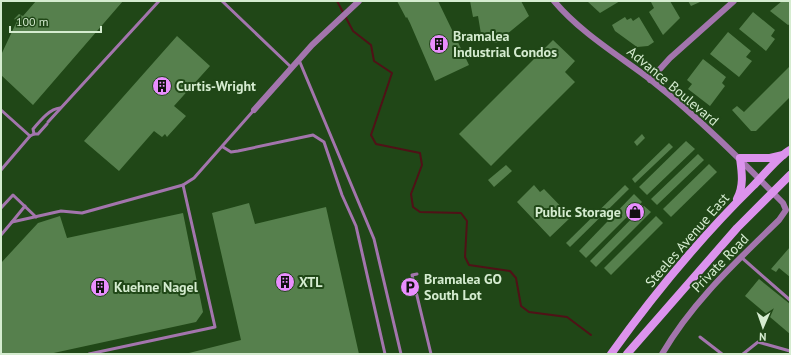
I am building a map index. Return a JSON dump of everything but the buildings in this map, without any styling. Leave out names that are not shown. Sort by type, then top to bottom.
[{"type":"main road","points":[[734,204],[741,192],[743,177],[740,158],[770,158],[787,152]]},
{"type":"main road","name":"Steeles Avenue East","points":[[611,354],[672,274],[734,204],[787,152]]},
{"type":"main road","name":"Steeles Avenue East","points":[[627,354],[732,234],[790,174]]},
{"type":"street","name":"Advance Boulevard","points":[[554,1],[578,25],[650,80],[740,158],[773,192]]},
{"type":"street","points":[[650,80],[670,58],[734,1]]},
{"type":"street","points":[[254,110],[299,60],[357,3]]},
{"type":"street","name":"Private Road","points":[[662,354],[678,326],[714,283],[785,213],[783,203],[773,192]]},
{"type":"lane","points":[[1,170],[30,136],[38,134],[60,108],[159,1]]},
{"type":"lane","points":[[222,1],[292,68]]},
{"type":"lane","points":[[299,60],[374,239],[401,354]]},
{"type":"lane","points":[[34,134],[33,129],[43,118],[54,108],[60,108]]},
{"type":"lane","points":[[1,110],[30,136]]},
{"type":"lane","points":[[12,222],[61,211],[82,213],[184,185],[194,178],[223,147],[254,110]]},
{"type":"lane","points":[[223,147],[231,152],[309,135],[318,136],[324,142],[342,195],[356,226],[385,354]]},
{"type":"lane","points":[[89,354],[215,327],[184,185]]},
{"type":"lane","points":[[1,208],[13,195],[36,217]]},
{"type":"lane","points":[[1,235],[25,206]]},
{"type":"lane","points":[[741,257],[790,300]]},
{"type":"lane","points":[[417,274],[412,275],[431,354]]},
{"type":"lane","points":[[700,337],[722,354]]},
{"type":"lane","points":[[743,354],[758,342],[790,351]]},
{"type":"waterway","points":[[337,1],[353,31],[371,45],[374,61],[392,73],[371,135],[376,144],[420,153],[422,165],[411,194],[413,207],[420,212],[461,213],[467,221],[465,257],[469,265],[510,271],[516,278],[521,306],[529,312],[567,317],[591,335]]},
{"type":"place","name":"Bramalea Industrial Condos","points":[[439,44]]},
{"type":"place","name":"Curtis-Wright","points":[[162,86]]},
{"type":"place","name":"Public Storage","points":[[635,212]]},
{"type":"place","name":"XTL","points":[[285,282]]},
{"type":"place","name":"Kuehne Nagel","points":[[100,287]]},
{"type":"place","name":"Bramalea GO South Lot","points":[[410,287]]}]
